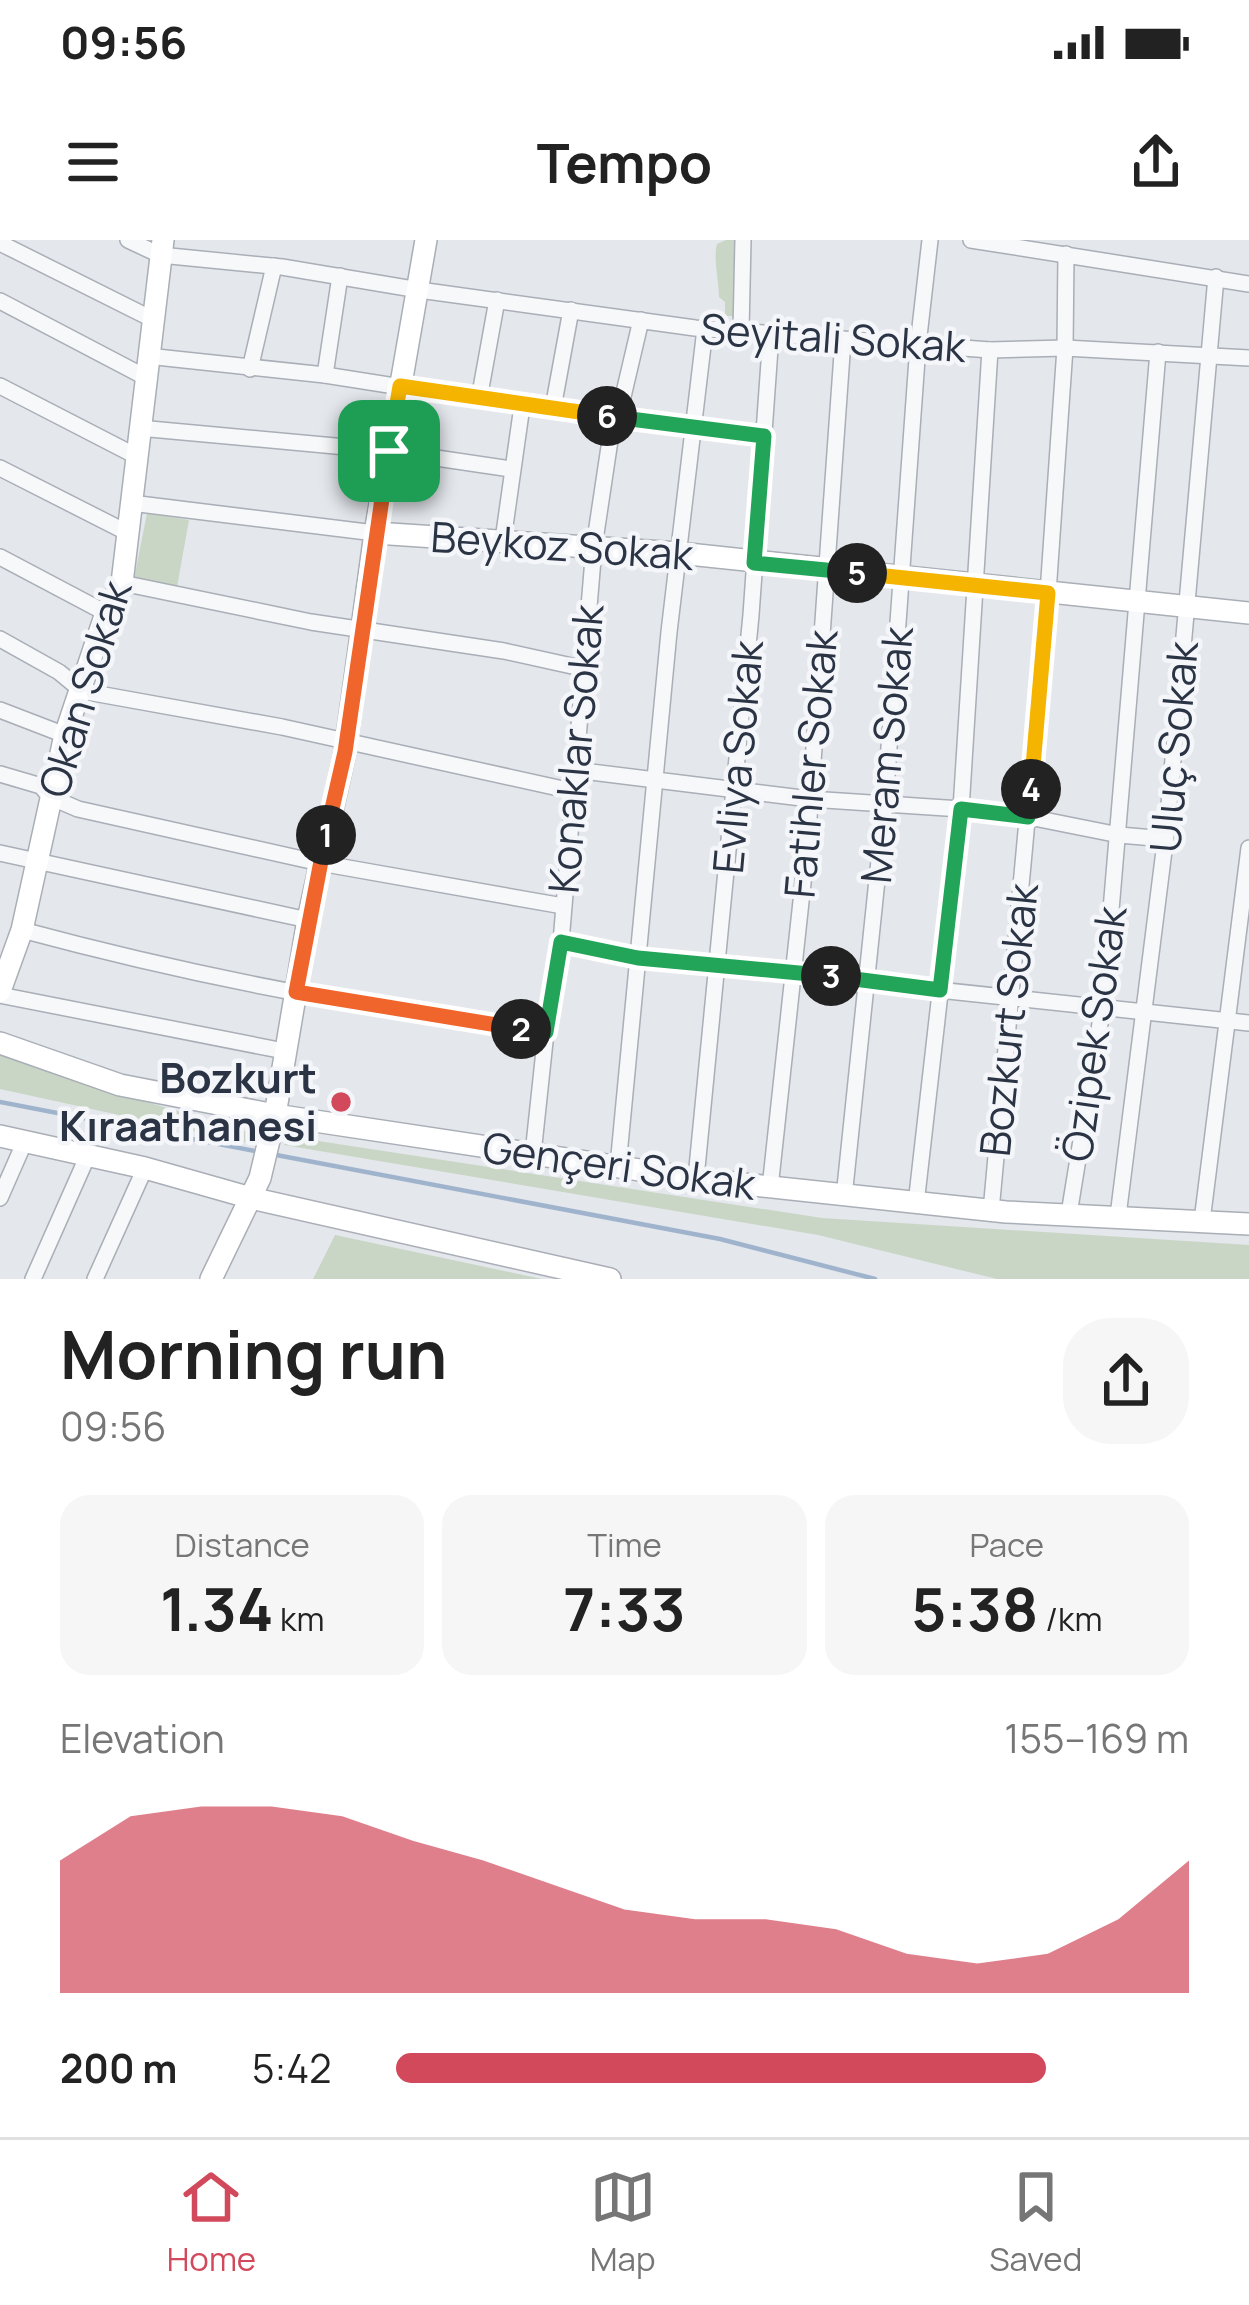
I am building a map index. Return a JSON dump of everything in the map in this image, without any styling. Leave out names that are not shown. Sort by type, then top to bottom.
[{"type":"street","name":"Seyitali Sokak","points":[[128,240],[419,290],[741,332],[990,350],[1065,348],[1249,358]]},
{"type":"street","points":[[211,1279],[255,1188],[275,1115],[308,920],[347,740],[375,533],[426,240]]},
{"type":"street","points":[[741,332],[743,240]]},
{"type":"street","name":"Meram Sokak","points":[[844,1197],[885,803],[930,240]]},
{"type":"street","points":[[971,240],[1249,284]]},
{"type":"street","points":[[1116,262],[1118,240]]},
{"type":"street","points":[[0,243],[152,320]]},
{"type":"street","name":"Okan Sokak","points":[[0,993],[6,950],[22,930],[65,735],[106,614],[122,583],[162,247]]},
{"type":"street","name":"Bozkurt Sokak","points":[[992,1210],[1048,593],[1065,348],[1066,254]]},
{"type":"street","points":[[250,369],[274,266]]},
{"type":"street","points":[[325,375],[340,276]]},
{"type":"street","name":"Uluç Sokak","points":[[1118,1216],[1166,839],[1216,277]]},
{"type":"street","points":[[479,399],[497,300]]},
{"type":"street","points":[[0,301],[146,367],[325,375],[764,436]]},
{"type":"street","points":[[554,408],[572,310]]},
{"type":"street","name":"Konaklar Sokak","points":[[533,1154],[561,942],[594,547],[612,427],[619,418],[640,320]]},
{"type":"street","points":[[618,1166],[705,328]]},
{"type":"street","name":"Evliya Sokak","points":[[695,1178],[735,791],[771,334]]},
{"type":"street","name":"Fatihler Sokak","points":[[770,1187],[810,799],[843,340]]},
{"type":"street","points":[[916,1204],[961,809],[990,350]]},
{"type":"street","name":"Özipek Sokak","points":[[1069,1214],[1102,1005],[1158,352]]},
{"type":"street","points":[[0,386],[136,456]]},
{"type":"street","points":[[503,540],[522,406]]},
{"type":"street","points":[[140,428],[389,451],[511,469]]},
{"type":"street","points":[[0,467],[128,533]]},
{"type":"street","points":[[131,503],[375,533]]},
{"type":"street","name":"Beykoz Sokak","points":[[375,533],[679,553],[1249,613]]},
{"type":"street","points":[[0,556],[106,614]]},
{"type":"street","points":[[122,583],[581,668]]},
{"type":"street","points":[[0,639],[59,672],[82,691],[347,740],[572,791]]},
{"type":"street","points":[[0,710],[65,735]]},
{"type":"street","points":[[575,770],[810,799],[961,809],[1166,839]]},
{"type":"street","points":[[0,774],[41,786],[50,797],[78,809],[320,863],[563,906]]},
{"type":"street","points":[[1202,1221],[1249,848]]},
{"type":"street","points":[[0,853],[308,920]]},
{"type":"street","points":[[22,930],[131,959],[296,992],[546,1032]]},
{"type":"street","points":[[561,942],[638,958],[1249,1023]]},
{"type":"street","points":[[0,993],[284,1051]]},
{"type":"street","name":"Gençeri Sokak","points":[[0,1043],[120,1085],[275,1115],[695,1178],[916,1204],[1248,1223]]},
{"type":"street","points":[[0,1136],[255,1188],[610,1279]]},
{"type":"street","points":[[0,1198],[25,1141]]},
{"type":"street","points":[[33,1279],[88,1155]]},
{"type":"street","points":[[95,1279],[145,1168]]},
{"type":"green space","points":[[726,240],[741,240],[739,316],[725,316],[725,302],[719,297],[716,250]]},
{"type":"green space","points":[[147,513],[189,520],[177,587],[134,579]]},
{"type":"green space","points":[[0,1049],[113,1092],[255,1134],[252,1144],[0,1089]]},
{"type":"green space","points":[[292,1137],[822,1218],[1249,1245],[1249,1279],[997,1279],[818,1235],[284,1145]]},
{"type":"green space","points":[[335,1235],[542,1279],[313,1279]]},
{"type":"waterway","points":[[0,1102],[260,1152]]},
{"type":"waterway","points":[[271,1154],[720,1239],[875,1279]]},
{"type":"place","name":"Bozkurt Kıraathanesi","points":[[341,1102]]},
{"type":"route","points":[[400,386],[764,436],[754,563],[1048,593],[1028,817],[961,809],[940,990],[638,958],[561,942],[546,1032],[296,992],[345,752],[389,451],[400,386]]}]
